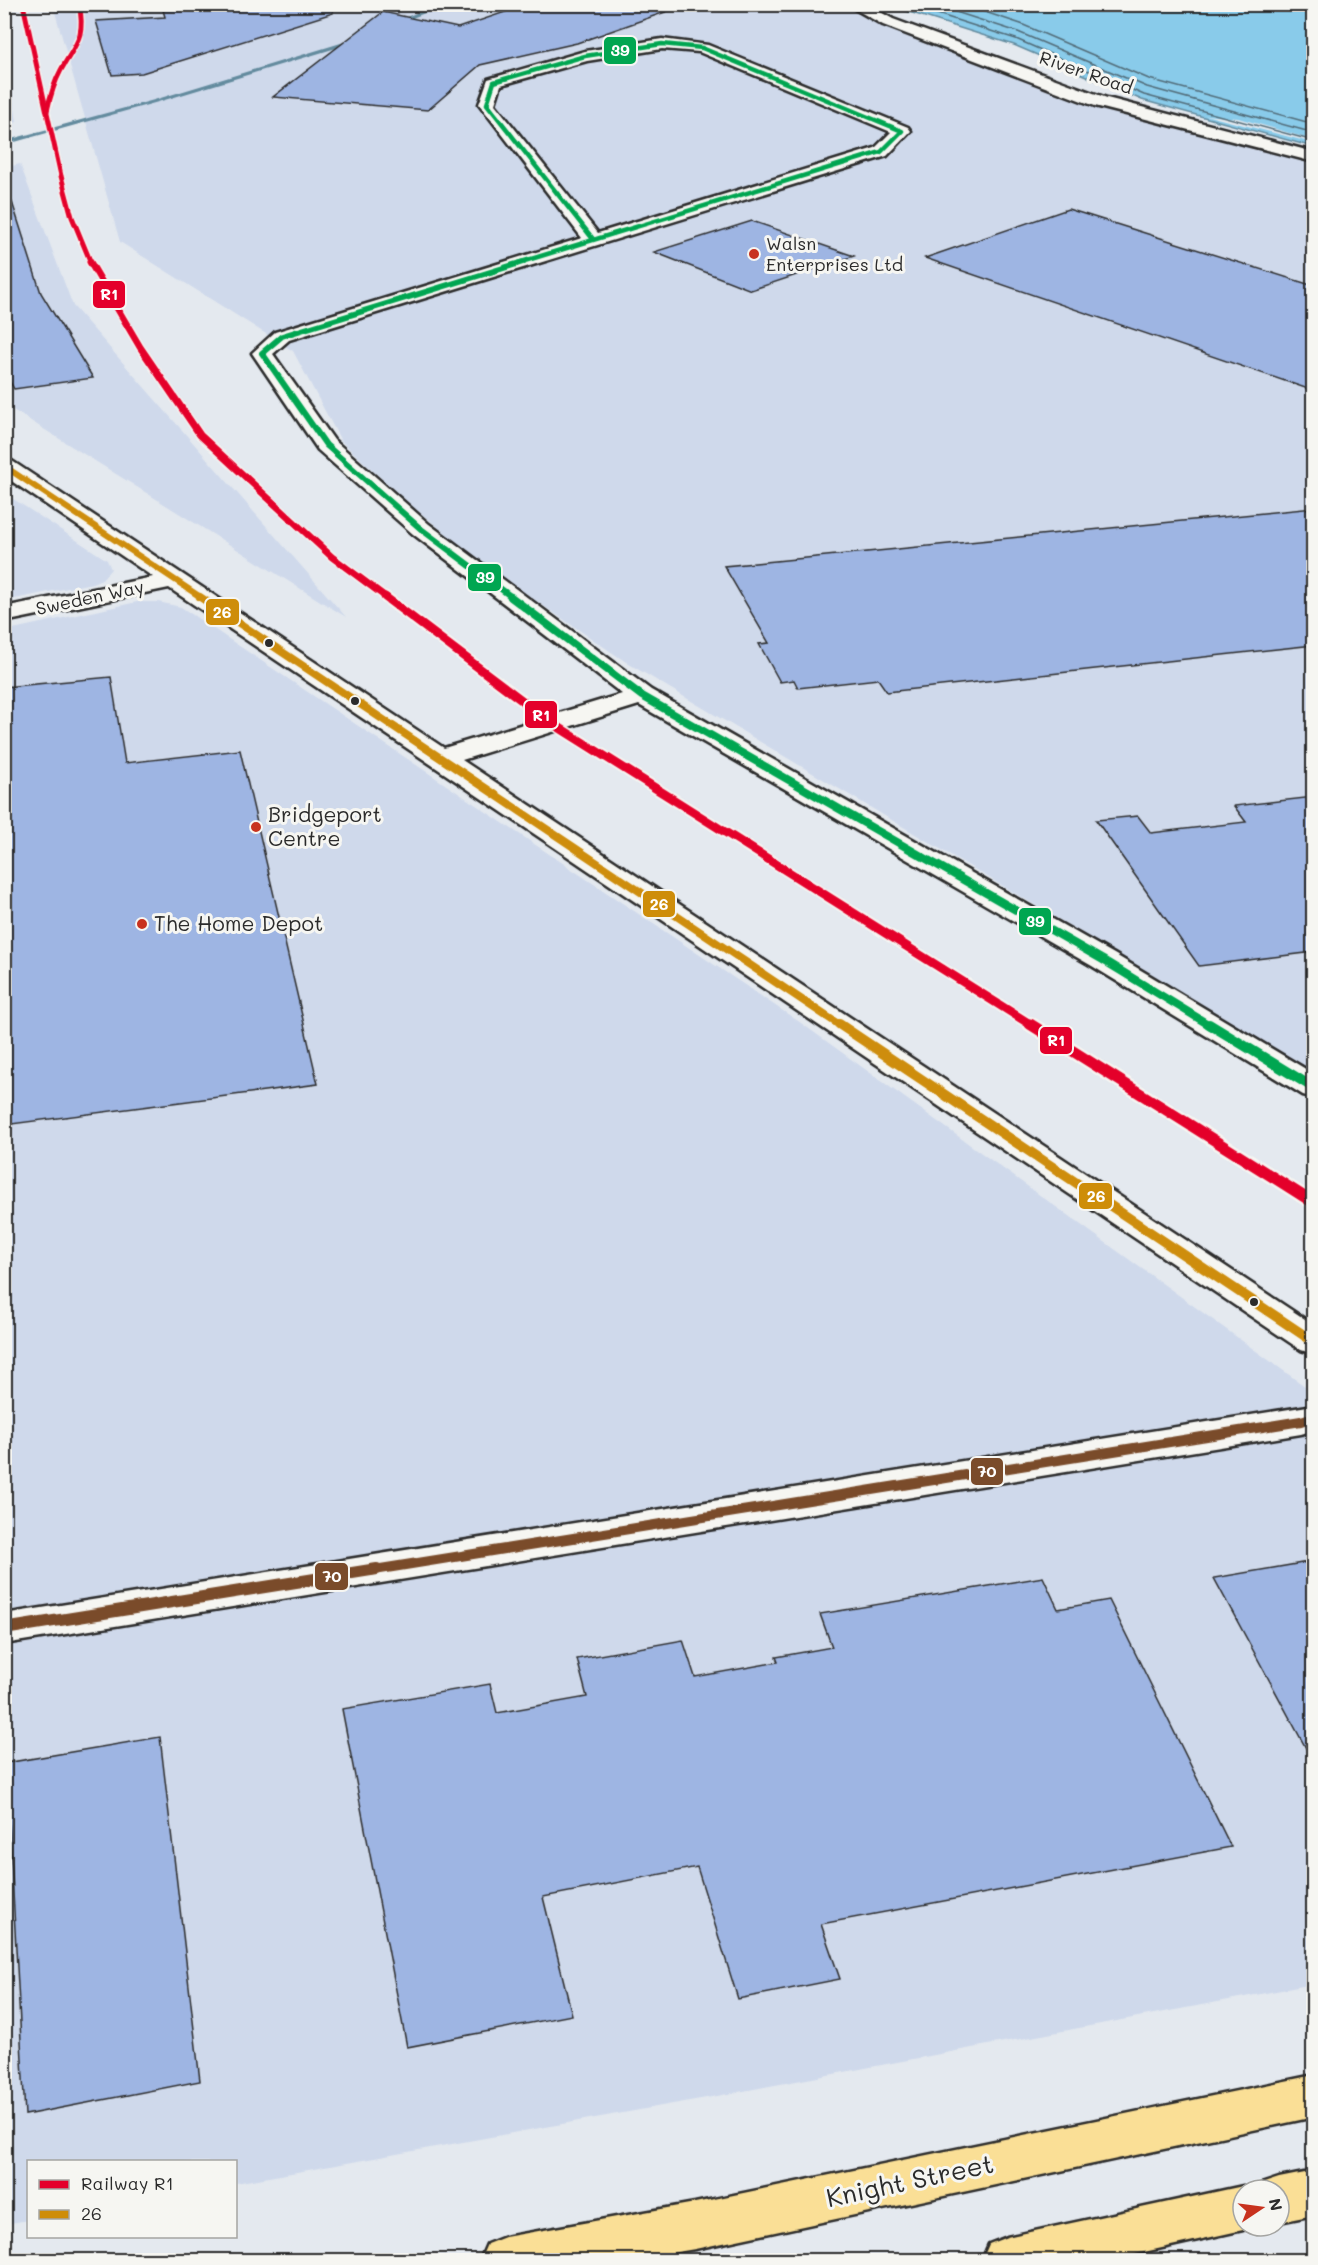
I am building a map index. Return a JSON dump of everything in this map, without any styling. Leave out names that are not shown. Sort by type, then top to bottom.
[{"type":"highway","name":"Knight Street","points":[[505,2260],[695,2226],[1314,2096]]},
{"type":"highway","points":[[1291,2198],[1314,2193]]},
{"type":"highway","points":[[1007,2260],[1231,2211]]},
{"type":"street","name":"River Road","points":[[853,4],[888,22],[1101,102],[1314,157]]},
{"type":"street","points":[[593,239],[487,104],[494,82],[585,56],[662,44],[702,48],[902,131],[881,152],[282,336],[262,354],[326,445],[352,469],[421,529],[642,696],[1103,960],[1314,1088]]},
{"type":"street","points":[[4,466],[1314,1342]]},
{"type":"street","name":"Sweden Way","points":[[4,615],[176,579]]},
{"type":"street","points":[[441,758],[642,696]]},
{"type":"street","points":[[4,1629],[1301,1421],[1314,1417]]},
{"type":"shaded area","points":[[53,5],[853,5],[1101,102],[1313,157],[1313,1087],[1230,1021],[629,664],[492,571],[408,503],[341,441],[293,351],[120,242]]},
{"type":"shaded area","points":[[4,42],[17,122],[5,125],[4,125]]},
{"type":"shaded area","points":[[20,164],[73,306],[346,617],[5,405],[4,168]]},
{"type":"shaded area","points":[[4,493],[107,560],[111,569],[102,579],[92,583],[5,601]]},
{"type":"shaded area","points":[[137,602],[158,602],[181,607],[801,1023],[1313,1392],[1313,1984],[717,2096],[237,2183],[237,2160],[27,2160],[27,2220],[5,2224],[4,631]]},
{"type":"water","points":[[887,5],[1313,5],[1313,147],[1142,100],[1014,45]]},
{"type":"pier","points":[[1205,115],[1238,118],[1313,140],[1313,143]]},
{"type":"building","points":[[257,4],[332,4],[333,13],[142,73],[112,75],[96,21],[165,17],[163,10]]},
{"type":"building","points":[[529,4],[670,4],[671,10],[577,43],[480,65],[428,110],[273,97],[383,12],[458,28]]},
{"type":"building","points":[[12,202],[41,293],[93,378],[14,389],[4,371],[4,203]]},
{"type":"building","points":[[1068,209],[1314,286],[1314,391],[925,258]]},
{"type":"building","name":"Walsn Enterprises Ltd","points":[[752,221],[854,256],[751,290],[654,252]]},
{"type":"building","points":[[1314,508],[1314,645],[887,692],[878,679],[798,688],[794,680],[780,682],[759,644],[769,643],[724,566]]},
{"type":"building","name":"The Home Depot","points":[[111,677],[125,763],[240,750],[318,1084],[4,1125],[4,687]]},
{"type":"building","points":[[1314,797],[1314,952],[1199,966],[1096,820],[1138,816],[1151,833],[1246,822],[1234,806]]},
{"type":"building","points":[[1314,1561],[1314,1763],[1214,1578]]},
{"type":"building","points":[[1043,1577],[1058,1609],[1109,1600],[1231,1847],[821,1924],[840,1979],[738,1999],[697,1867],[543,1897],[572,2015],[407,2047],[342,1709],[490,1684],[497,1713],[587,1697],[577,1659],[683,1640],[695,1677],[778,1662],[776,1657],[832,1647],[820,1614]]},
{"type":"building","points":[[160,1737],[200,2081],[25,2115],[6,1763]]},
{"type":"waterway","points":[[393,24],[444,4]]},
{"type":"waterway","points":[[4,143],[156,101],[354,41]]},
{"type":"rail line","name":"R1","points":[[23,4],[61,176],[72,217],[89,260],[140,347],[200,435],[332,557],[552,723],[1314,1203]]},
{"type":"rail line","name":"R1","points":[[47,111],[52,90],[61,70],[80,40],[82,16],[79,4]]},
{"type":"transit line","name":"39","points":[[593,239],[487,104],[494,82],[585,56],[662,44],[702,48],[902,131],[881,152],[282,336],[262,353],[326,445],[421,529],[642,696],[1103,960],[1314,1088]]},
{"type":"transit line","name":"26","points":[[4,466],[1314,1342]]},
{"type":"transit line","name":"70","points":[[4,1629],[1301,1421],[1314,1417]]},
{"type":"place","name":"Walsn Enterprises Ltd","points":[[754,254]]},
{"type":"place","name":"Bridgeport Centre","points":[[256,827]]},
{"type":"place","name":"The Home Depot","points":[[142,924]]}]
